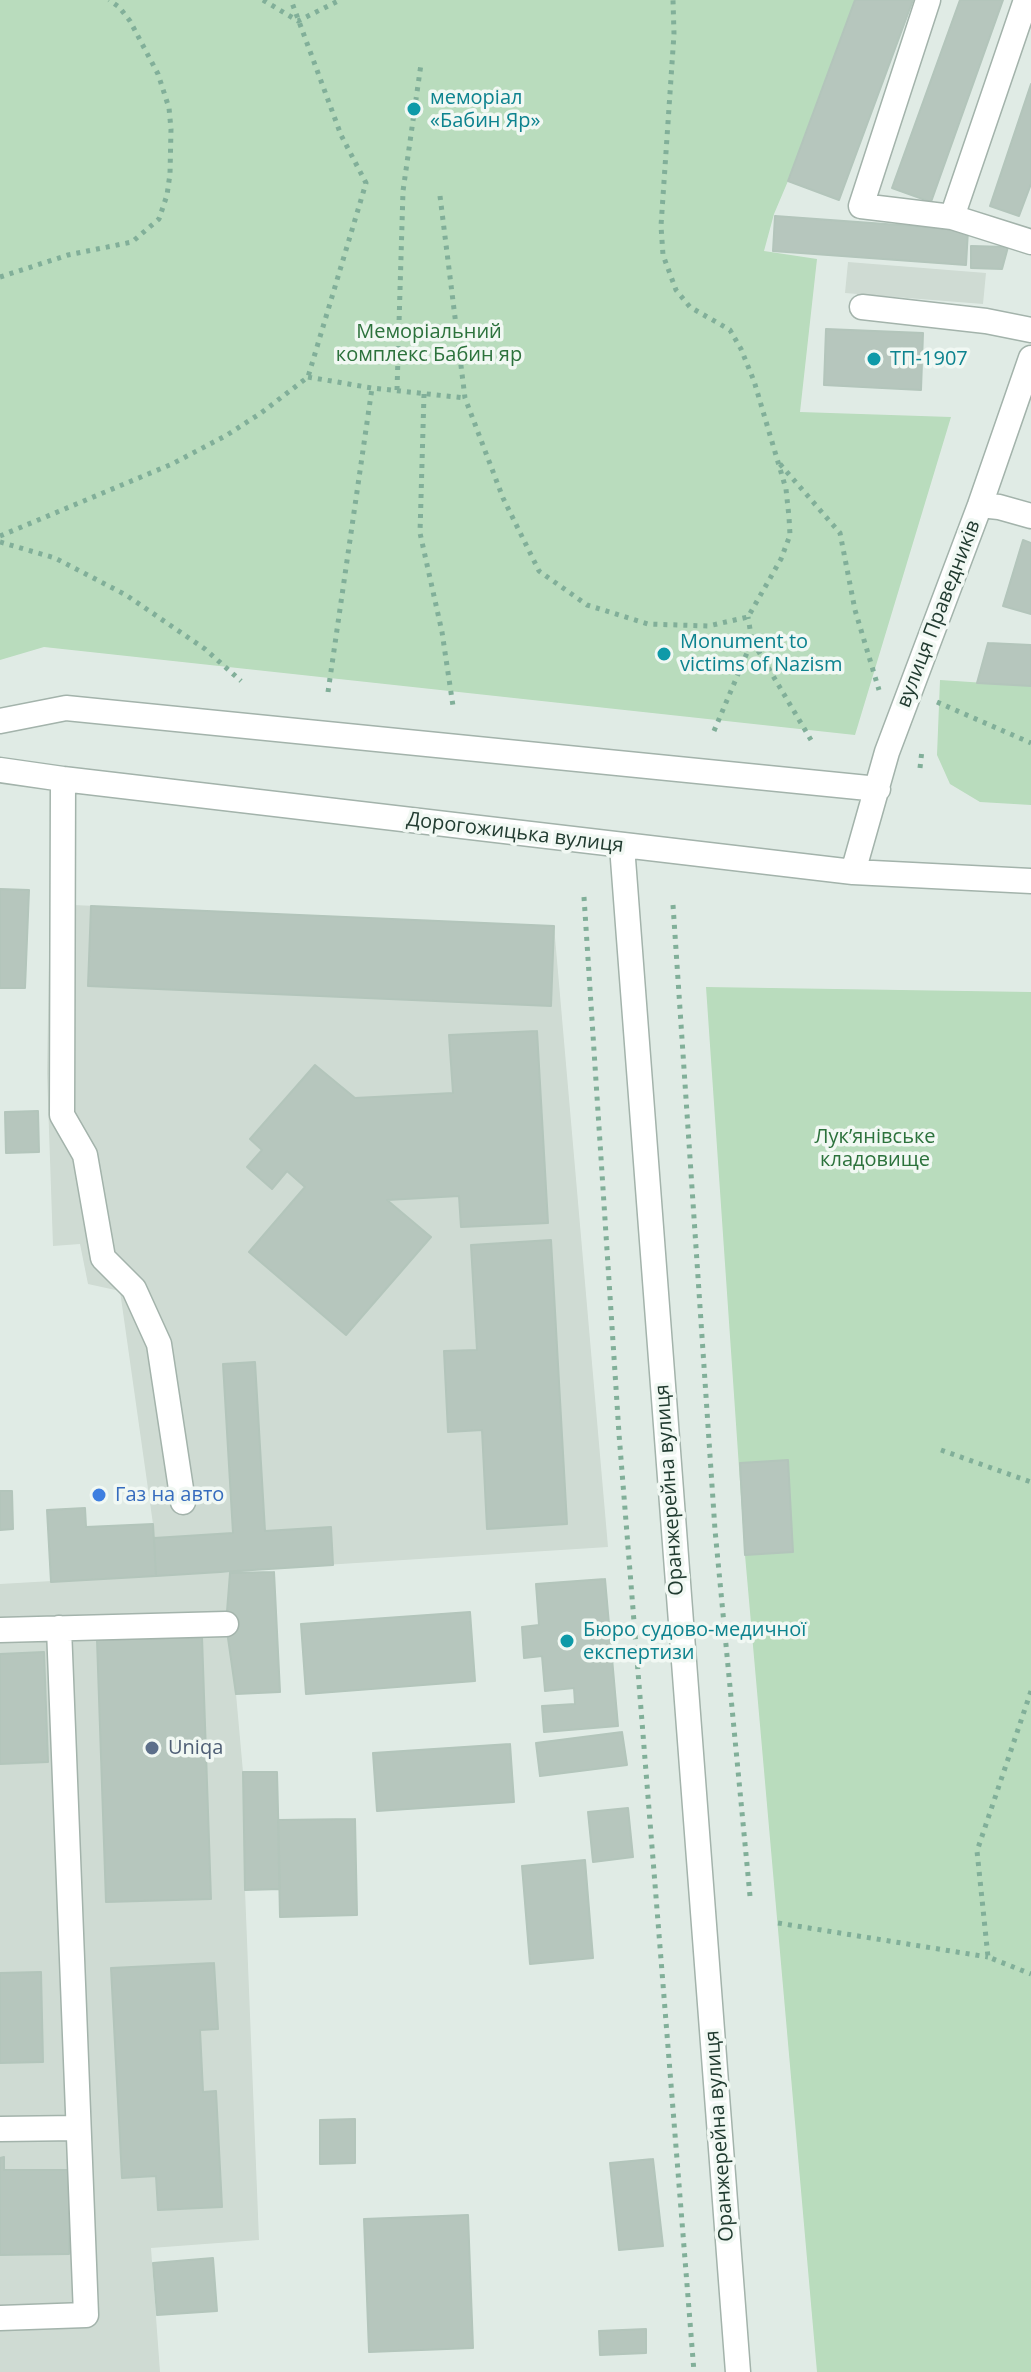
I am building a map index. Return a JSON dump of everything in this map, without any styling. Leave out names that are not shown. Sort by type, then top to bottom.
[{"type":"street","points":[[928,0],[861,206],[952,217],[1031,242]]},
{"type":"street","points":[[952,217],[1026,0]]},
{"type":"street","points":[[862,307],[986,321],[1031,330]]},
{"type":"street","name":"вулиця Праведників","points":[[853,872],[887,752],[980,505],[1031,358]]},
{"type":"street","points":[[980,505],[1031,516]]},
{"type":"street","points":[[0,721],[66,708],[878,789]]},
{"type":"street","name":"Дорогожицька вулиця","points":[[0,770],[853,872],[1031,881]]},
{"type":"street","points":[[63,779],[62,1115],[85,1155],[103,1258],[134,1289],[159,1344],[183,1502]]},
{"type":"street","name":"Оранжерейна вулиця","points":[[622,846],[738,2372]]},
{"type":"street","points":[[0,1630],[226,1624]]},
{"type":"street","points":[[0,2318],[86,2315],[59,1628]]},
{"type":"street","points":[[0,2129],[78,2128]]},
{"type":"path","points":[[0,277],[68,255],[132,242],[159,219],[170,174],[169,108],[158,74],[130,21],[109,0]]},
{"type":"path","points":[[263,0],[298,21]]},
{"type":"path","points":[[0,539],[172,464],[250,420],[308,377],[366,183],[341,135],[291,0]]},
{"type":"path","points":[[298,21],[340,0]]},
{"type":"path","points":[[673,0],[674,34],[661,226],[663,255],[676,290],[690,307],[730,330],[754,381],[786,489],[790,535],[781,559],[748,617],[752,641],[811,740]]},
{"type":"path","points":[[397,390],[403,191],[421,64]]},
{"type":"path","points":[[440,196],[465,398],[503,498],[539,571],[587,605],[648,624],[708,626],[748,617]]},
{"type":"path","points":[[308,377],[372,388],[465,398]]},
{"type":"path","points":[[328,692],[372,388]]},
{"type":"path","points":[[424,394],[420,533],[442,632],[453,706]]},
{"type":"path","points":[[777,461],[840,533],[855,610],[882,699]]},
{"type":"path","points":[[0,539],[55,558],[126,595],[205,649],[241,681]]},
{"type":"path","points":[[714,731],[752,641]]},
{"type":"path","points":[[928,698],[1031,743]]},
{"type":"path","points":[[584,897],[619,1434],[694,2372]]},
{"type":"path","points":[[673,905],[715,1530],[750,1896]]},
{"type":"path","points":[[941,1450],[1031,1482]]},
{"type":"path","points":[[988,1957],[977,1851],[1031,1691]]},
{"type":"path","points":[[778,1923],[988,1957],[1031,1974]]},
{"type":"shaded area","points":[[848,262],[986,273],[983,304],[845,293]]},
{"type":"shaded area","points":[[50,904],[554,926],[608,1547],[199,1573],[230,1573],[226,1624],[243,1772],[259,2240],[151,2248],[160,2372],[0,2372],[0,1584],[156,1575],[153,1524],[120,1291],[88,1284],[80,1244],[53,1246],[47,1073]]},
{"type":"green space","name":"Меморіальний комплекс Бабин яр","points":[[0,0],[855,0],[774,214],[764,251],[817,259],[800,412],[951,417],[855,735],[44,647],[0,660]]},
{"type":"green space","points":[[940,680],[1031,686],[1031,805],[980,802],[950,784],[937,755]]},
{"type":"green space","name":"Лукʼянівське кладовище","points":[[706,987],[1031,992],[1031,2372],[817,2372],[745,1555]]},
{"type":"building","points":[[855,0],[913,0],[839,200],[788,181]]},
{"type":"building","points":[[960,0],[1003,0],[931,202],[892,188]]},
{"type":"building","points":[[1031,84],[1031,184],[1019,216],[990,206]]},
{"type":"building","points":[[775,216],[968,230],[966,265],[773,251]]},
{"type":"building","points":[[971,246],[1008,247],[1002,269],[971,268]]},
{"type":"building","name":"ТП-1907","points":[[826,329],[923,333],[921,390],[824,385]]},
{"type":"building","points":[[1023,540],[1031,543],[1031,614],[1003,606]]},
{"type":"building","points":[[988,643],[1031,645],[1031,686],[977,683]]},
{"type":"building","points":[[0,889],[29,890],[25,988],[0,988]]},
{"type":"building","points":[[91,906],[554,926],[551,1006],[88,986]]},
{"type":"building","points":[[537,1031],[548,1223],[461,1227],[459,1196],[387,1200],[431,1237],[346,1335],[249,1252],[305,1187],[287,1171],[272,1189],[247,1167],[262,1150],[250,1139],[315,1065],[355,1098],[453,1093],[449,1035]]},
{"type":"building","points":[[38,1111],[39,1152],[6,1153],[5,1112]]},
{"type":"building","points":[[551,1240],[567,1524],[487,1529],[482,1430],[448,1432],[444,1351],[477,1350],[471,1245]]},
{"type":"building","points":[[255,1362],[265,1531],[331,1527],[333,1565],[156,1576],[154,1538],[233,1533],[223,1364]]},
{"type":"building","points":[[788,1460],[793,1552],[745,1555],[740,1463]]},
{"type":"building","points":[[0,1491],[12,1491],[13,1529],[0,1530]]},
{"type":"building","points":[[85,1508],[86,1527],[153,1524],[156,1576],[51,1582],[47,1510]]},
{"type":"building","points":[[274,1572],[280,1692],[236,1694],[226,1624],[230,1573]]},
{"type":"building","name":"Бюро судово-медичної експертизи","points":[[605,1579],[618,1726],[544,1732],[542,1706],[575,1704],[574,1688],[545,1691],[542,1656],[524,1658],[522,1627],[539,1625],[536,1584]]},
{"type":"building","points":[[470,1612],[475,1681],[306,1694],[301,1624]]},
{"type":"building","points":[[202,1637],[211,1899],[106,1902],[97,1640]]},
{"type":"building","points":[[44,1652],[48,1762],[0,1764],[0,1654]]},
{"type":"building","points":[[622,1732],[627,1765],[540,1776],[536,1743]]},
{"type":"building","points":[[510,1744],[514,1802],[377,1811],[373,1753]]},
{"type":"building","points":[[243,1772],[277,1772],[280,1889],[245,1890]]},
{"type":"building","points":[[628,1808],[633,1857],[593,1862],[588,1812]]},
{"type":"building","points":[[355,1819],[357,1915],[280,1917],[278,1820]]},
{"type":"building","points":[[585,1860],[593,1958],[530,1964],[522,1866]]},
{"type":"building","points":[[214,1963],[218,2029],[200,2030],[203,2092],[216,2091],[222,2207],[158,2210],[156,2176],[122,2178],[111,1968]]},
{"type":"building","points":[[41,1972],[43,2062],[0,2063],[0,1973]]},
{"type":"building","points":[[355,2119],[355,2163],[320,2164],[320,2120]]},
{"type":"building","points":[[4,2157],[4,2170],[69,2170],[69,2254],[0,2255],[0,2158]]},
{"type":"building","points":[[653,2159],[663,2246],[619,2250],[610,2163]]},
{"type":"building","points":[[468,2215],[473,2348],[369,2352],[364,2219]]},
{"type":"building","points":[[213,2258],[217,2311],[157,2315],[153,2263]]},
{"type":"building","points":[[646,2329],[646,2353],[600,2355],[599,2331]]},
{"type":"place","name":"меморіал «Бабин Яр»","points":[[414,109]]},
{"type":"place","name":"ТП-1907","points":[[874,359]]},
{"type":"place","name":"Monument to victims of Nazism","points":[[664,654]]},
{"type":"place","name":"Газ на авто","points":[[99,1495]]},
{"type":"place","name":"Бюро судово-медичної експертизи","points":[[567,1641]]},
{"type":"place","name":"Uniqa","points":[[152,1748]]}]
